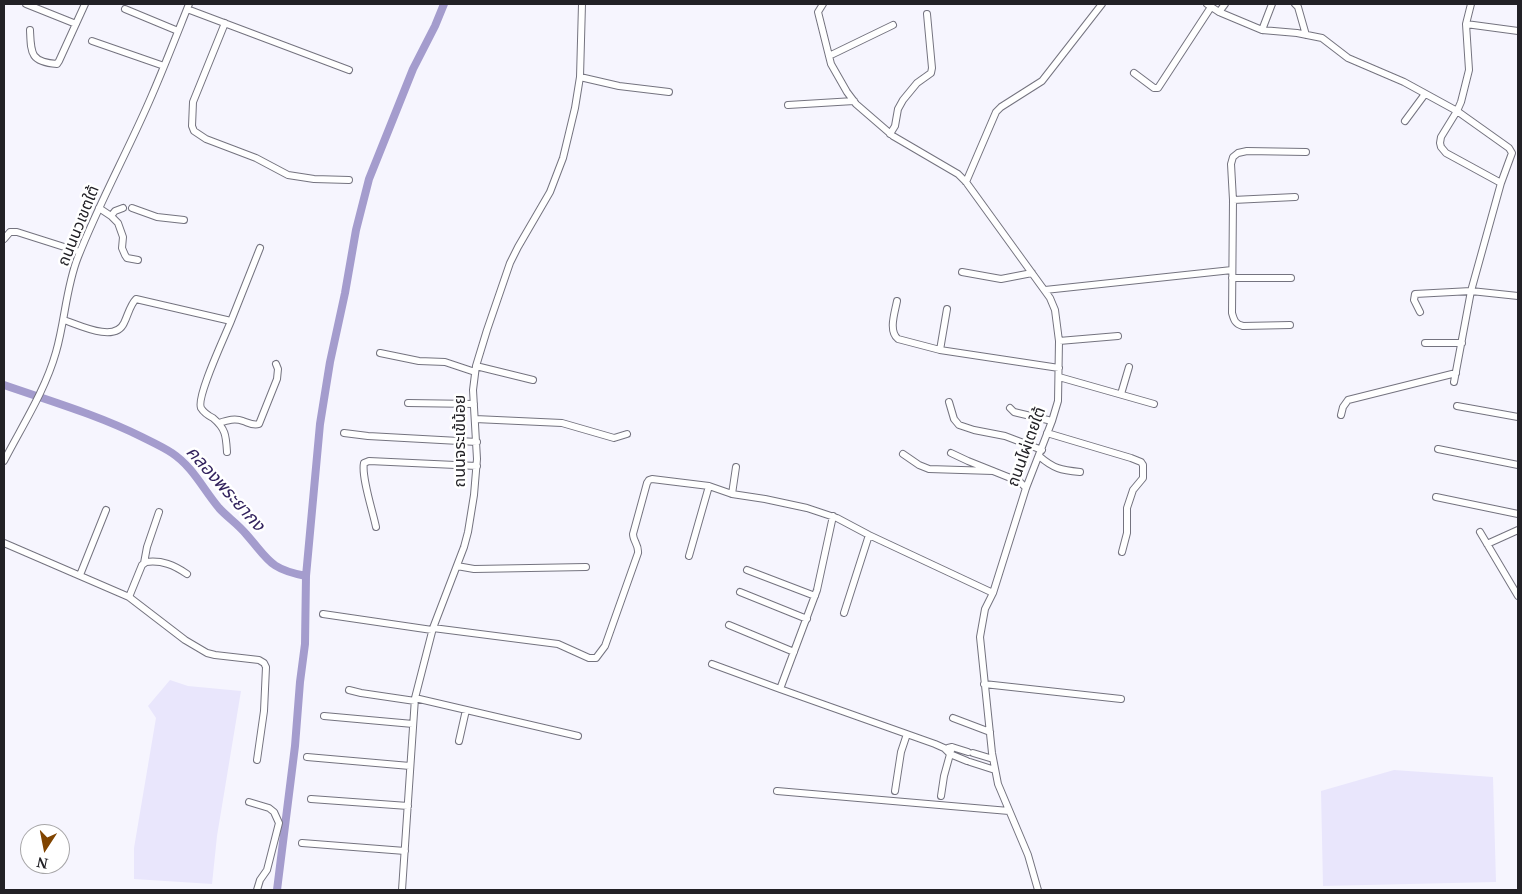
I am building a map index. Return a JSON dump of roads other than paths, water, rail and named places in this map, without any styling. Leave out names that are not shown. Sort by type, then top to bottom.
[{"type":"street","points":[[26,4],[76,24]]},
{"type":"street","points":[[30,30],[34,57],[56,64],[84,4]]},
{"type":"street","name":"ถนนจระเข้น้อย","points":[[402,890],[415,699],[433,629],[468,532],[477,466],[474,404],[476,369],[486,330],[510,263],[555,182],[566,146],[580,77],[582,4]]},
{"type":"street","name":"ถนนไผ่เตยใต้","points":[[815,4],[831,64],[854,101],[890,134],[919,153],[958,174],[966,182],[1045,290],[1055,310],[1060,368],[1058,401],[1041,453],[1026,488],[993,593],[985,609],[980,638],[993,760],[998,784],[1028,855],[1038,890]]},
{"type":"street","points":[[818,12],[823,4]]},
{"type":"street","points":[[966,182],[996,112],[1042,81],[1102,4]]},
{"type":"street","points":[[1219,12],[1225,4]]},
{"type":"street","points":[[1262,30],[1272,4]]},
{"type":"street","points":[[1295,4],[1306,34]]},
{"type":"street","points":[[1471,4],[1466,24],[1469,70],[1457,111],[1441,137],[1440,143],[1446,153],[1501,183]]},
{"type":"street","points":[[1134,73],[1154,88],[1158,88],[1209,5],[1219,12],[1262,30],[1306,34],[1322,38],[1348,58],[1388,75],[1457,111],[1510,148],[1512,153],[1501,183],[1471,291],[1454,382]]},
{"type":"street","points":[[188,6],[224,23],[349,70]]},
{"type":"street","name":"ถนนนวเขตใต้","points":[[4,461],[43,386],[55,355],[80,252],[152,95],[188,6]]},
{"type":"street","points":[[126,9],[178,31]]},
{"type":"street","points":[[890,134],[895,126],[898,109],[903,100],[917,83],[931,73],[927,14]]},
{"type":"street","points":[[224,23],[193,102],[191,115],[194,132],[206,139],[256,158],[288,175],[314,179],[349,180]]},
{"type":"street","points":[[829,56],[893,24]]},
{"type":"street","points":[[1466,24],[1518,31]]},
{"type":"street","points":[[92,41],[164,66]]},
{"type":"street","points":[[580,77],[619,86],[669,92]]},
{"type":"street","points":[[1405,121],[1425,94]]},
{"type":"street","points":[[788,105],[854,101]]},
{"type":"street","points":[[1290,325],[1238,325],[1234,321],[1232,313],[1233,200],[1231,164],[1233,157],[1238,153],[1247,151],[1306,152]]},
{"type":"street","points":[[1233,200],[1295,197]]},
{"type":"street","points":[[99,208],[116,220],[122,232],[122,248],[127,258],[138,260]]},
{"type":"street","points":[[111,216],[115,211],[124,208]]},
{"type":"street","points":[[132,208],[157,217],[184,220]]},
{"type":"street","points":[[4,239],[10,232],[17,232],[80,252]]},
{"type":"street","points":[[227,452],[226,435],[219,424],[204,412],[200,405],[200,399],[260,248]]},
{"type":"street","points":[[1045,290],[1232,270]]},
{"type":"street","points":[[962,272],[1001,279],[1032,273]]},
{"type":"street","points":[[1232,278],[1291,278]]},
{"type":"street","points":[[1420,312],[1414,300],[1415,294],[1471,291],[1518,296]]},
{"type":"street","points":[[64,320],[106,333],[114,332],[124,326],[131,306],[136,299],[231,322]]},
{"type":"street","points":[[897,301],[893,324],[894,337],[906,342],[940,350],[1060,368]]},
{"type":"street","points":[[940,350],[947,309]]},
{"type":"street","points":[[1059,341],[1118,336]]},
{"type":"street","points":[[1425,343],[1462,343]]},
{"type":"street","points":[[380,353],[419,361],[445,362],[533,380]]},
{"type":"street","points":[[219,424],[233,419],[255,425],[259,424],[277,379],[278,369],[276,364]]},
{"type":"street","points":[[1121,394],[1129,367]]},
{"type":"street","points":[[1341,415],[1343,407],[1348,400],[1456,373]]},
{"type":"street","points":[[1060,378],[1154,404]]},
{"type":"street","points":[[949,402],[954,419],[959,425],[1006,436],[1041,453],[1049,465],[1080,472]]},
{"type":"street","points":[[408,403],[474,404]]},
{"type":"street","points":[[1457,406],[1518,417]]},
{"type":"street","points":[[1010,408],[1014,412],[1052,421]]},
{"type":"street","points":[[475,419],[562,423],[614,438],[627,434]]},
{"type":"street","points":[[344,433],[477,442]]},
{"type":"street","points":[[1047,433],[1130,458],[1141,462],[1143,465],[1143,478],[1133,490],[1127,508],[1127,534],[1122,552]]},
{"type":"street","points":[[1438,450],[1518,465]]},
{"type":"street","points":[[951,453],[1020,482],[1026,488]]},
{"type":"street","points":[[904,454],[929,469],[993,471]]},
{"type":"street","points":[[376,527],[365,482],[364,463],[369,461],[477,466]]},
{"type":"street","points":[[732,494],[736,467]]},
{"type":"street","points":[[323,614],[558,644],[588,658],[596,658],[605,646],[638,553],[638,546],[633,538],[633,534],[649,480],[652,479],[709,486],[732,494],[784,502],[834,516],[993,593]]},
{"type":"street","points":[[689,556],[709,486]]},
{"type":"street","points":[[1436,497],[1518,514]]},
{"type":"street","points":[[80,575],[106,510]]},
{"type":"street","points":[[130,597],[144,563],[147,547],[159,512]]},
{"type":"street","points":[[780,690],[815,596],[834,516]]},
{"type":"street","points":[[1488,544],[1518,530]]},
{"type":"street","points":[[1480,532],[1518,596]]},
{"type":"street","points":[[844,613],[869,534]]},
{"type":"street","points":[[4,543],[130,597],[184,640],[207,653],[259,660],[264,663],[266,668],[264,711],[257,760]]},
{"type":"street","points":[[144,563],[152,561],[163,562],[187,574]]},
{"type":"street","points":[[457,566],[474,569],[586,567]]},
{"type":"street","points":[[747,570],[815,596]]},
{"type":"street","points":[[740,592],[807,618]]},
{"type":"street","points":[[729,625],[794,652]]},
{"type":"street","points":[[712,664],[907,734],[951,751],[968,762],[995,770]]},
{"type":"street","points":[[984,684],[1121,699]]},
{"type":"street","points":[[349,690],[415,699],[578,736]]},
{"type":"street","points":[[459,741],[466,710]]},
{"type":"street","points":[[324,716],[413,724]]},
{"type":"street","points":[[953,718],[990,732]]},
{"type":"street","points":[[895,791],[901,752],[907,734]]},
{"type":"street","points":[[951,751],[970,752],[993,760]]},
{"type":"street","points":[[941,796],[951,751]]},
{"type":"street","points":[[307,757],[410,766]]},
{"type":"street","points":[[777,790],[1010,811]]},
{"type":"street","points":[[311,799],[408,806]]},
{"type":"street","points":[[249,802],[269,808],[274,812],[278,823],[267,870],[260,880],[257,890]]},
{"type":"street","points":[[302,843],[405,851]]},
{"type":"waterway","points":[[277,890],[295,746],[305,644],[306,576],[320,424],[330,362],[356,230],[369,179],[413,69],[444,4]]},
{"type":"waterway","name":"คลองพระยากง","points":[[4,385],[108,422],[169,451],[186,465],[219,508],[243,530],[265,557],[284,570],[306,576]]}]
